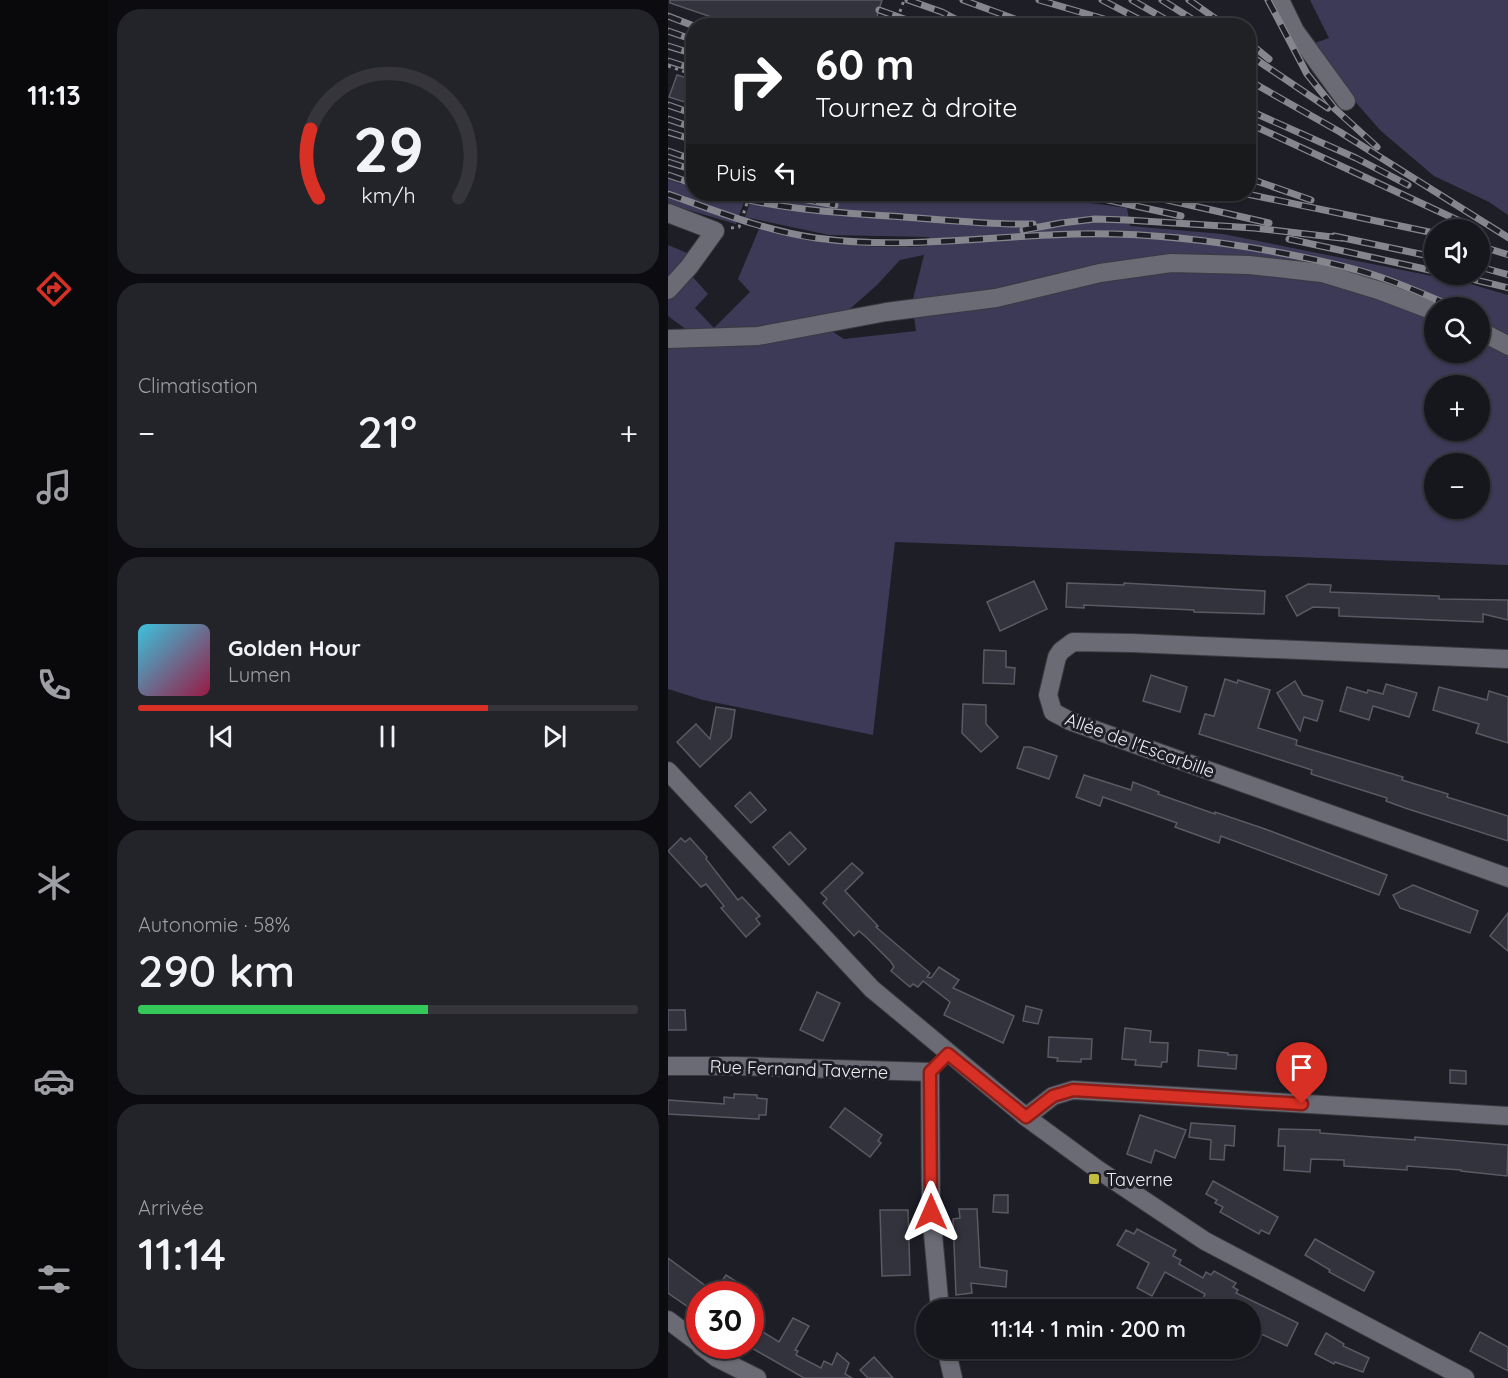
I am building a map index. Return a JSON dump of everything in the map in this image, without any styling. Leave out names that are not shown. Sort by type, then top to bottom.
[{"type":"street","points":[[1280,0],[1295,31],[1346,101]]},
{"type":"street","points":[[668,213],[715,231],[689,267],[668,290]]},
{"type":"street","points":[[668,339],[758,336],[886,312],[996,298],[1100,273],[1171,262],[1249,265],[1322,273],[1382,291],[1424,307]]},
{"type":"street","points":[[1490,336],[1508,346]]},
{"type":"street","name":"Allée de l'Escarbille","points":[[1508,659],[1073,642],[1057,657],[1048,695],[1053,712],[1070,721],[1508,878]]},
{"type":"street","points":[[668,771],[872,989],[1026,1117],[1097,1169],[1205,1241],[1465,1378]]},
{"type":"street","points":[[939,1299],[931,1212],[930,1072],[948,1054]]},
{"type":"street","name":"Rue Fernand Taverne","points":[[668,1066],[930,1072]]},
{"type":"street","points":[[1026,1117],[1053,1096],[1073,1090],[1508,1116]]},
{"type":"street","points":[[668,1320],[686,1334]]},
{"type":"street","points":[[720,1359],[757,1378]]},
{"type":"street","points":[[949,1359],[953,1378]]},
{"type":"path","points":[[898,18],[904,0]]},
{"type":"path","points":[[668,66],[686,72]]},
{"type":"path","points":[[715,231],[739,226],[748,201]]},
{"type":"shaded area","points":[[1310,0],[1508,0],[1508,215],[1489,202],[1434,176],[1381,131],[1344,89],[1312,44],[1329,38]]},
{"type":"shaded area","points":[[686,169],[686,201],[744,201],[736,224],[668,204],[668,179],[681,184]]},
{"type":"shaded area","points":[[751,201],[1072,201],[1127,208],[1130,226],[1223,234],[1424,274],[1424,285],[1474,285],[1508,295],[1508,565],[895,542],[873,735],[703,700],[668,689],[668,348],[827,328],[844,339],[916,331],[912,303],[924,255],[900,260],[877,285],[843,315],[695,336],[668,316],[668,296],[691,275],[708,294],[695,308],[714,328],[750,292],[738,279],[759,229],[801,239],[843,245],[885,247],[928,246],[929,237],[829,235],[745,217]]},
{"type":"shaded area","points":[[668,245],[687,253],[679,268],[668,280]]},
{"type":"building","points":[[670,0],[882,0],[876,18],[714,18],[670,3]]},
{"type":"building","points":[[677,75],[686,78],[686,102],[669,97]]},
{"type":"building","points":[[1034,581],[1047,609],[1000,631],[987,602]]},
{"type":"building","points":[[1067,583],[1124,585],[1124,583],[1265,591],[1264,614],[1084,605],[1084,608],[1066,607]]},
{"type":"building","points":[[1308,584],[1331,585],[1330,592],[1439,596],[1439,599],[1508,600],[1508,620],[1483,614],[1483,622],[1339,616],[1339,608],[1313,607],[1297,616],[1286,596]]},
{"type":"building","points":[[984,650],[1006,651],[1006,667],[1015,668],[1014,684],[983,683]]},
{"type":"building","points":[[1151,675],[1187,687],[1180,712],[1143,701]]},
{"type":"building","points":[[1225,679],[1237,683],[1238,680],[1270,690],[1258,728],[1297,740],[1296,745],[1403,777],[1402,780],[1448,794],[1447,797],[1508,816],[1508,841],[1405,808],[1386,801],[1387,798],[1311,774],[1312,770],[1199,734],[1205,714],[1214,716]]},
{"type":"building","points":[[1295,681],[1303,695],[1323,701],[1317,721],[1304,717],[1300,731],[1277,693]]},
{"type":"building","points":[[1386,684],[1417,693],[1409,717],[1373,706],[1369,720],[1340,711],[1347,687],[1367,693],[1368,690],[1383,694]]},
{"type":"building","points":[[1439,687],[1487,700],[1489,691],[1508,697],[1508,743],[1476,733],[1479,724],[1433,710]]},
{"type":"building","points":[[963,704],[986,705],[986,724],[998,737],[981,752],[962,733]]},
{"type":"building","points":[[716,707],[735,710],[731,738],[700,767],[677,742],[696,724],[710,739]]},
{"type":"building","points":[[1024,747],[1057,756],[1049,779],[1017,768]]},
{"type":"building","points":[[1084,775],[1131,790],[1133,782],[1159,792],[1158,794],[1265,829],[1387,875],[1379,895],[1221,836],[1219,843],[1175,827],[1177,823],[1103,797],[1100,806],[1076,797]]},
{"type":"building","points":[[750,792],[766,810],[751,823],[735,806]]},
{"type":"building","points":[[790,832],[806,849],[789,865],[773,847]]},
{"type":"building","points":[[681,838],[685,842],[690,838],[707,857],[706,859],[738,900],[742,897],[760,916],[756,919],[760,924],[746,937],[721,908],[724,906],[706,884],[701,887],[668,851]]},
{"type":"building","points":[[852,863],[863,873],[845,891],[878,926],[876,927],[930,973],[927,977],[931,978],[939,967],[959,980],[953,988],[1014,1016],[1003,1043],[944,1015],[950,1002],[923,981],[918,987],[913,984],[910,987],[891,971],[894,967],[891,962],[866,937],[859,931],[854,936],[823,903],[827,899],[821,893]]},
{"type":"building","points":[[1413,885],[1478,911],[1470,933],[1400,908],[1393,895]]},
{"type":"building","points":[[1508,913],[1508,951],[1490,936]]},
{"type":"building","points":[[817,992],[840,1003],[823,1041],[800,1030]]},
{"type":"building","points":[[1026,1006],[1042,1010],[1038,1024],[1023,1021]]},
{"type":"building","points":[[668,1010],[685,1010],[686,1030],[668,1030]]},
{"type":"building","points":[[1125,1028],[1151,1031],[1150,1042],[1168,1043],[1167,1062],[1162,1062],[1161,1067],[1135,1065],[1136,1060],[1122,1059]]},
{"type":"building","points":[[1049,1037],[1092,1039],[1091,1059],[1081,1059],[1081,1062],[1057,1061],[1058,1058],[1048,1057]]},
{"type":"building","points":[[1199,1050],[1237,1055],[1236,1069],[1198,1066]]},
{"type":"building","points":[[1450,1070],[1466,1071],[1466,1084],[1450,1083]]},
{"type":"building","points":[[734,1094],[757,1095],[757,1098],[767,1099],[766,1115],[759,1115],[759,1119],[756,1119],[668,1114],[668,1100],[724,1104],[724,1097],[734,1098]]},
{"type":"building","points":[[845,1108],[882,1135],[878,1141],[881,1143],[870,1157],[830,1127]]},
{"type":"building","points":[[1140,1115],[1186,1130],[1175,1158],[1155,1150],[1151,1163],[1127,1154]]},
{"type":"building","points":[[1191,1123],[1235,1126],[1234,1146],[1225,1145],[1224,1160],[1210,1159],[1211,1140],[1189,1137]]},
{"type":"building","points":[[1279,1129],[1320,1130],[1320,1133],[1415,1140],[1415,1137],[1508,1145],[1507,1176],[1407,1166],[1407,1170],[1344,1166],[1344,1160],[1311,1159],[1310,1172],[1284,1170],[1285,1146],[1278,1146]]},
{"type":"building","points":[[1213,1181],[1278,1217],[1269,1234],[1261,1230],[1259,1234],[1220,1212],[1223,1207],[1215,1203],[1217,1200],[1206,1194]]},
{"type":"building","points":[[994,1195],[1008,1195],[1008,1213],[993,1212]]},
{"type":"building","points":[[959,1209],[977,1209],[980,1267],[1007,1271],[1006,1287],[971,1283],[972,1293],[956,1295],[953,1219],[960,1218]]},
{"type":"building","points":[[880,1210],[908,1210],[910,1275],[882,1276]]},
{"type":"building","points":[[1137,1229],[1176,1250],[1173,1256],[1181,1260],[1179,1264],[1203,1278],[1206,1272],[1211,1275],[1214,1271],[1236,1283],[1233,1287],[1238,1290],[1236,1293],[1248,1299],[1202,1299],[1205,1294],[1165,1272],[1152,1296],[1137,1288],[1149,1263],[1117,1245],[1126,1230],[1134,1234]]},
{"type":"building","points":[[1315,1239],[1374,1272],[1364,1291],[1329,1272],[1330,1270],[1305,1255]]},
{"type":"building","points":[[668,1258],[699,1281],[686,1281],[686,1305],[668,1293]]},
{"type":"building","points":[[726,1275],[735,1281],[722,1281]]},
{"type":"building","points":[[1261,1305],[1298,1323],[1287,1346],[1261,1334]]},
{"type":"building","points":[[793,1318],[809,1326],[795,1350],[798,1351],[796,1355],[821,1368],[824,1361],[832,1365],[837,1353],[849,1363],[845,1374],[852,1378],[804,1378],[764,1355],[764,1333],[779,1342]]},
{"type":"building","points":[[1480,1332],[1508,1347],[1508,1371],[1470,1351]]},
{"type":"building","points":[[1326,1333],[1344,1344],[1343,1346],[1369,1358],[1363,1372],[1335,1362],[1334,1364],[1315,1354]]},
{"type":"building","points":[[874,1357],[893,1378],[868,1378],[860,1370]]},
{"type":"railway","points":[[908,0],[954,18]]},
{"type":"railway","points":[[963,0],[1012,18]]},
{"type":"railway","points":[[1039,0],[1101,18]]},
{"type":"railway","points":[[1102,0],[1137,18]]},
{"type":"railway","points":[[1132,0],[1163,18]]},
{"type":"railway","points":[[1162,0],[1190,18]]},
{"type":"railway","points":[[1189,0],[1215,18]]},
{"type":"railway","points":[[1268,0],[1307,74],[1335,109],[1377,147]]},
{"type":"railway","points":[[879,10],[902,18]]},
{"type":"railway","points":[[668,16],[686,23]]},
{"type":"railway","points":[[668,31],[686,37]]},
{"type":"railway","points":[[668,46],[686,52]]},
{"type":"railway","points":[[1256,48],[1269,59]]},
{"type":"railway","points":[[1256,59],[1328,108]]},
{"type":"railway","points":[[668,61],[686,67]]},
{"type":"railway","points":[[1256,85],[1340,132],[1509,238]]},
{"type":"railway","points":[[668,105],[686,111]]},
{"type":"railway","points":[[1256,114],[1356,158],[1408,185]]},
{"type":"railway","points":[[668,119],[686,125]]},
{"type":"railway","points":[[1256,127],[1455,219]]},
{"type":"railway","points":[[668,132],[686,138]]},
{"type":"railway","points":[[668,151],[686,157]]},
{"type":"railway","points":[[668,162],[686,168]]},
{"type":"railway","points":[[668,175],[686,181]]},
{"type":"railway","points":[[1256,181],[1311,200]]},
{"type":"railway","points":[[668,194],[686,200]]},
{"type":"railway","points":[[1256,196],[1424,231]]},
{"type":"railway","points":[[688,201],[778,231],[849,241],[913,243],[1042,235],[1102,234],[1184,238],[1336,264],[1380,277],[1430,297]]},
{"type":"railway","points":[[754,201],[813,210],[968,222],[1033,224]]},
{"type":"railway","points":[[813,201],[835,205]]},
{"type":"railway","points":[[1113,201],[1181,216]]},
{"type":"railway","points":[[1172,201],[1269,223]]},
{"type":"railway","points":[[1023,230],[1095,219],[1254,228],[1341,238]]},
{"type":"railway","points":[[1334,236],[1424,255]]},
{"type":"railway","points":[[1289,239],[1424,269]]},
{"type":"railway","points":[[1490,249],[1509,255]]},
{"type":"railway","points":[[1490,270],[1509,275]]},
{"type":"railway","points":[[1490,283],[1509,288]]},
{"type":"place","name":"Taverne","points":[[1094,1179]]},
{"type":"route","points":[[931,1212],[930,1072],[948,1054],[1026,1117],[1053,1096],[1073,1090],[1302,1104]]}]
